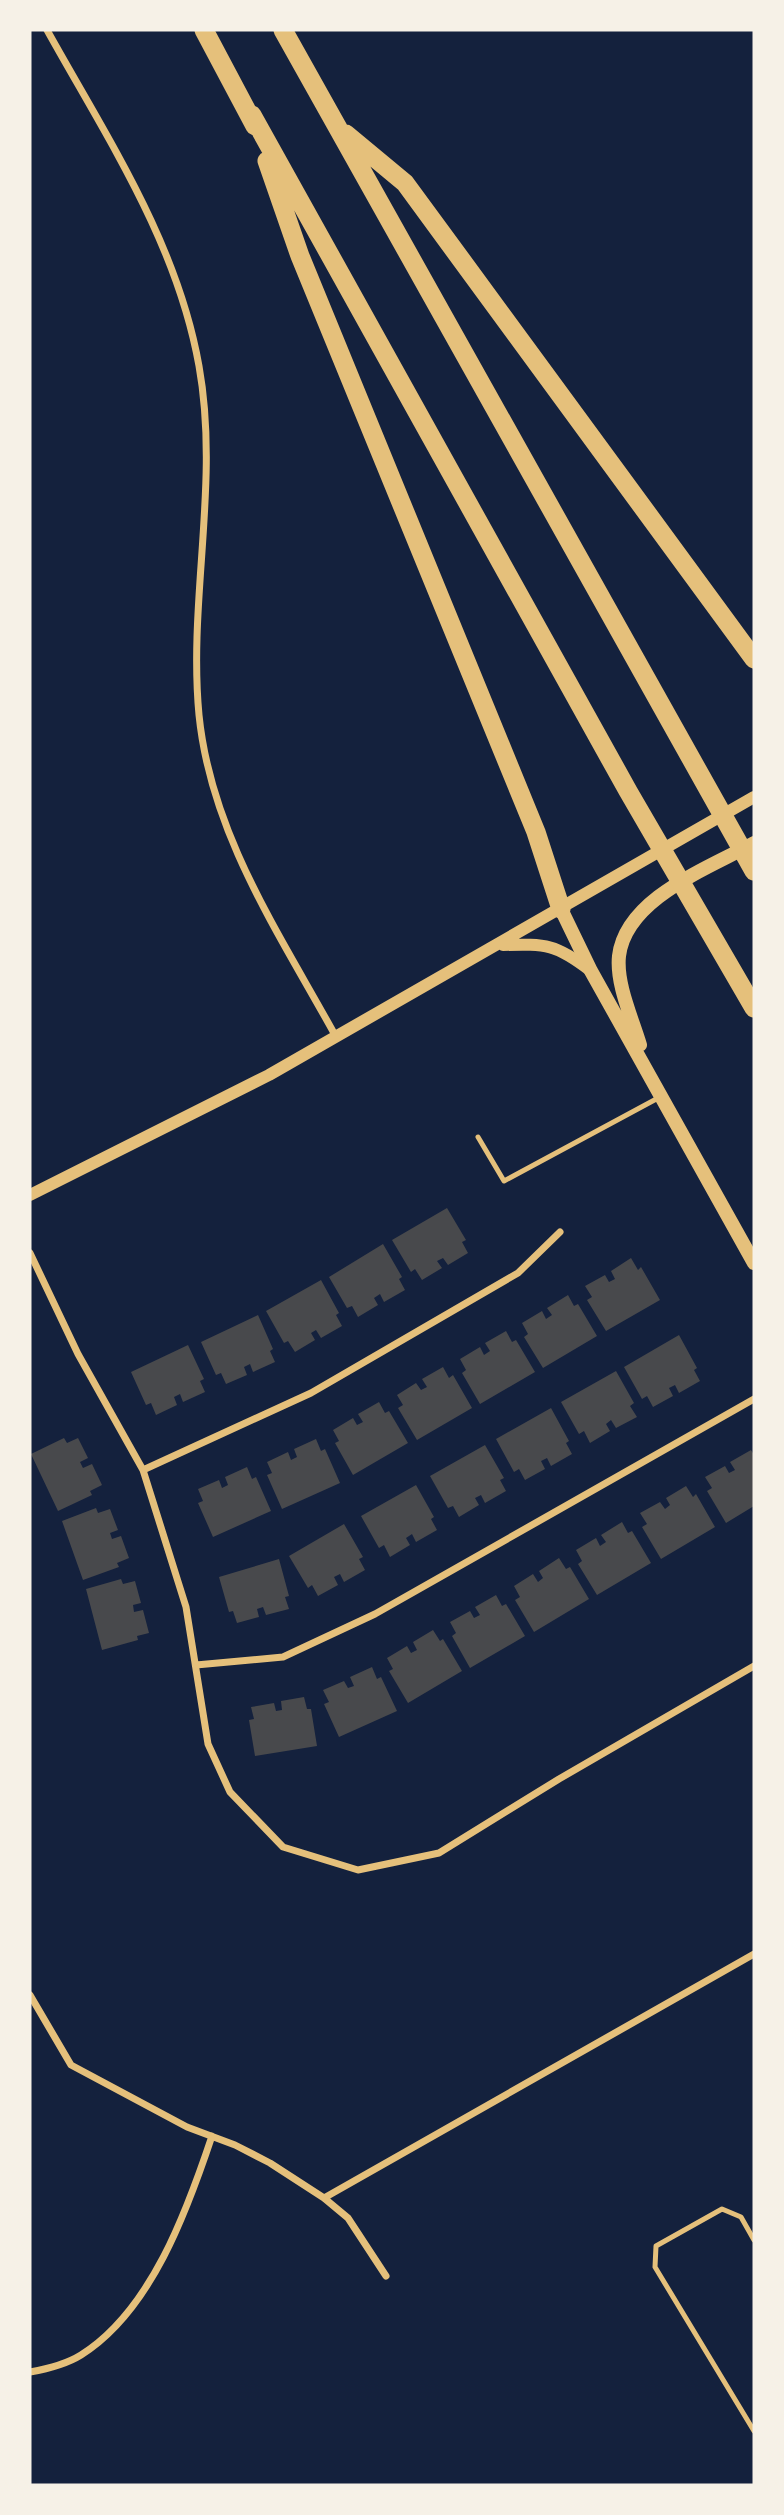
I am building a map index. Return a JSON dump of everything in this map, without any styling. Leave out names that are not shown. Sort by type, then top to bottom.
[{"type":"highway","points":[[204,30],[628,791],[695,902],[754,1008]]},
{"type":"highway","points":[[283,30],[754,870]]},
{"type":"highway","points":[[252,115],[300,257],[536,832],[561,909]]},
{"type":"highway","points":[[336,126],[405,183],[754,659]]},
{"type":"main road","points":[[648,1068],[626,997],[619,957],[626,928],[654,899],[754,843]]},
{"type":"main road","points":[[561,909],[591,971],[648,1068],[754,1263]]},
{"type":"street","points":[[47,30],[146,205],[163,244],[190,324],[204,397],[209,450],[197,667],[207,764],[219,811],[236,855],[335,1035]]},
{"type":"street","points":[[30,1195],[269,1075],[754,797]]},
{"type":"street","points":[[499,945],[535,944],[562,949],[591,971]]},
{"type":"street","points":[[144,1470],[311,1393],[518,1273],[560,1232]]},
{"type":"street","points":[[30,1253],[78,1354],[144,1470],[186,1606],[208,1744],[230,1792],[283,1847],[358,1870],[439,1853],[559,1779],[754,1666]]},
{"type":"street","points":[[195,1665],[283,1657],[375,1614],[754,1399]]},
{"type":"street","points":[[324,2198],[754,1954]]},
{"type":"street","points":[[30,1995],[71,2065],[187,2127],[270,2163],[324,2198],[348,2218],[386,2276]]},
{"type":"street","points":[[30,2372],[56,2367],[79,2357],[105,2338],[125,2315],[187,2209],[212,2136]]},
{"type":"lane","points":[[478,1137],[504,1181],[663,1096]]},
{"type":"lane","points":[[754,2240],[741,2217],[722,2209],[656,2246],[655,2267],[754,2431]]},
{"type":"building","points":[[447,1208],[466,1240],[462,1242],[468,1253],[448,1265],[443,1258],[437,1261],[442,1268],[422,1280],[415,1269],[411,1272],[392,1240]]},
{"type":"building","points":[[383,1244],[402,1277],[399,1279],[405,1290],[384,1302],[380,1294],[374,1298],[378,1305],[358,1317],[352,1306],[347,1308],[329,1277]]},
{"type":"building","points":[[631,1258],[638,1270],[641,1267],[660,1300],[606,1331],[587,1300],[592,1297],[585,1286],[605,1275],[609,1282],[615,1279],[611,1271]]},
{"type":"building","points":[[321,1280],[339,1313],[336,1315],[342,1326],[321,1338],[316,1330],[311,1333],[315,1340],[295,1352],[288,1341],[284,1343],[266,1311]]},
{"type":"building","points":[[568,1295],[574,1306],[578,1304],[597,1336],[543,1368],[524,1337],[528,1334],[522,1323],[542,1311],[546,1319],[552,1315],[547,1308]]},
{"type":"building","points":[[258,1315],[273,1349],[270,1351],[275,1362],[253,1372],[250,1364],[244,1367],[247,1375],[226,1384],[221,1373],[216,1375],[201,1342]]},
{"type":"building","points":[[506,1331],[512,1342],[516,1340],[535,1372],[480,1404],[462,1373],[466,1370],[460,1359],[480,1347],[484,1355],[490,1351],[485,1343]]},
{"type":"building","points":[[679,1335],[697,1368],[694,1370],[700,1381],[679,1393],[675,1385],[669,1388],[673,1396],[653,1407],[647,1396],[642,1399],[624,1367]]},
{"type":"building","points":[[188,1345],[204,1379],[200,1381],[205,1392],[183,1402],[180,1394],[174,1397],[177,1405],[156,1415],[151,1403],[146,1405],[131,1372]]},
{"type":"building","points":[[443,1367],[449,1378],[453,1375],[472,1408],[417,1440],[398,1408],[403,1405],[397,1395],[416,1383],[421,1390],[427,1387],[422,1379]]},
{"type":"building","points":[[616,1371],[634,1403],[630,1406],[637,1417],[616,1428],[611,1420],[606,1424],[610,1431],[590,1443],[584,1431],[579,1434],[561,1402]]},
{"type":"building","points":[[379,1402],[385,1413],[389,1411],[408,1443],[353,1475],[335,1443],[339,1441],[333,1430],[353,1418],[357,1425],[363,1422],[358,1414]]},
{"type":"building","points":[[551,1408],[569,1441],[566,1443],[572,1454],[551,1466],[547,1458],[541,1461],[545,1469],[525,1480],[519,1469],[514,1472],[496,1439]]},
{"type":"building","points":[[64,1438],[67,1443],[78,1438],[88,1458],[80,1462],[83,1468],[92,1464],[102,1485],[90,1491],[92,1495],[58,1511],[31,1454]]},
{"type":"building","points":[[316,1439],[321,1451],[325,1449],[340,1483],[282,1509],[267,1475],[272,1473],[267,1462],[288,1452],[291,1460],[297,1457],[294,1449]]},
{"type":"building","points":[[485,1445],[504,1478],[500,1480],[506,1491],[485,1503],[481,1495],[475,1498],[479,1505],[459,1517],[453,1506],[448,1508],[430,1476]]},
{"type":"building","points":[[751,1450],[754,1455],[754,1506],[726,1523],[707,1491],[712,1488],[705,1477],[725,1466],[729,1473],[735,1470],[730,1462]]},
{"type":"building","points":[[247,1467],[252,1479],[256,1477],[271,1511],[213,1537],[198,1503],[203,1501],[198,1489],[219,1480],[222,1488],[228,1485],[225,1477]]},
{"type":"building","points":[[416,1485],[434,1517],[431,1519],[437,1530],[416,1542],[412,1534],[406,1538],[410,1545],[390,1557],[384,1545],[379,1548],[361,1516]]},
{"type":"building","points":[[686,1486],[693,1497],[696,1494],[715,1527],[661,1559],[642,1527],[647,1524],[640,1513],[660,1502],[665,1509],[670,1505],[666,1498]]},
{"type":"building","points":[[96,1508],[98,1513],[110,1509],[118,1530],[110,1533],[112,1539],[121,1536],[129,1558],[117,1563],[119,1567],[83,1580],[62,1521]]},
{"type":"building","points":[[622,1522],[628,1533],[632,1531],[651,1563],[597,1595],[578,1564],[582,1561],[576,1550],[596,1538],[600,1546],[606,1542],[601,1535]]},
{"type":"building","points":[[344,1524],[363,1557],[359,1559],[365,1570],[344,1582],[340,1574],[334,1577],[338,1585],[318,1596],[312,1585],[308,1588],[289,1556]]},
{"type":"building","points":[[559,1558],[566,1569],[570,1567],[589,1599],[534,1632],[515,1600],[520,1597],[514,1586],[533,1574],[538,1582],[543,1578],[539,1571]]},
{"type":"building","points":[[279,1559],[289,1596],[285,1597],[289,1609],[266,1615],[263,1607],[257,1609],[259,1617],[237,1623],[233,1611],[229,1612],[219,1577]]},
{"type":"building","points":[[121,1579],[123,1584],[135,1581],[141,1603],[133,1605],[134,1612],[143,1610],[149,1633],[137,1636],[138,1640],[102,1650],[86,1589]]},
{"type":"building","points":[[496,1595],[502,1606],[506,1604],[525,1636],[470,1668],[452,1636],[456,1633],[450,1622],[470,1611],[474,1618],[480,1615],[475,1607]]},
{"type":"building","points":[[433,1630],[440,1641],[443,1639],[462,1671],[408,1703],[389,1671],[393,1669],[387,1658],[407,1646],[411,1653],[417,1650],[413,1642]]},
{"type":"building","points":[[372,1667],[377,1679],[381,1677],[397,1711],[339,1737],[324,1704],[329,1702],[323,1690],[344,1681],[348,1688],[354,1686],[350,1677]]},
{"type":"building","points":[[304,1697],[307,1709],[311,1709],[317,1746],[255,1756],[249,1720],[254,1719],[251,1707],[274,1703],[276,1711],[282,1710],[281,1701]]}]
